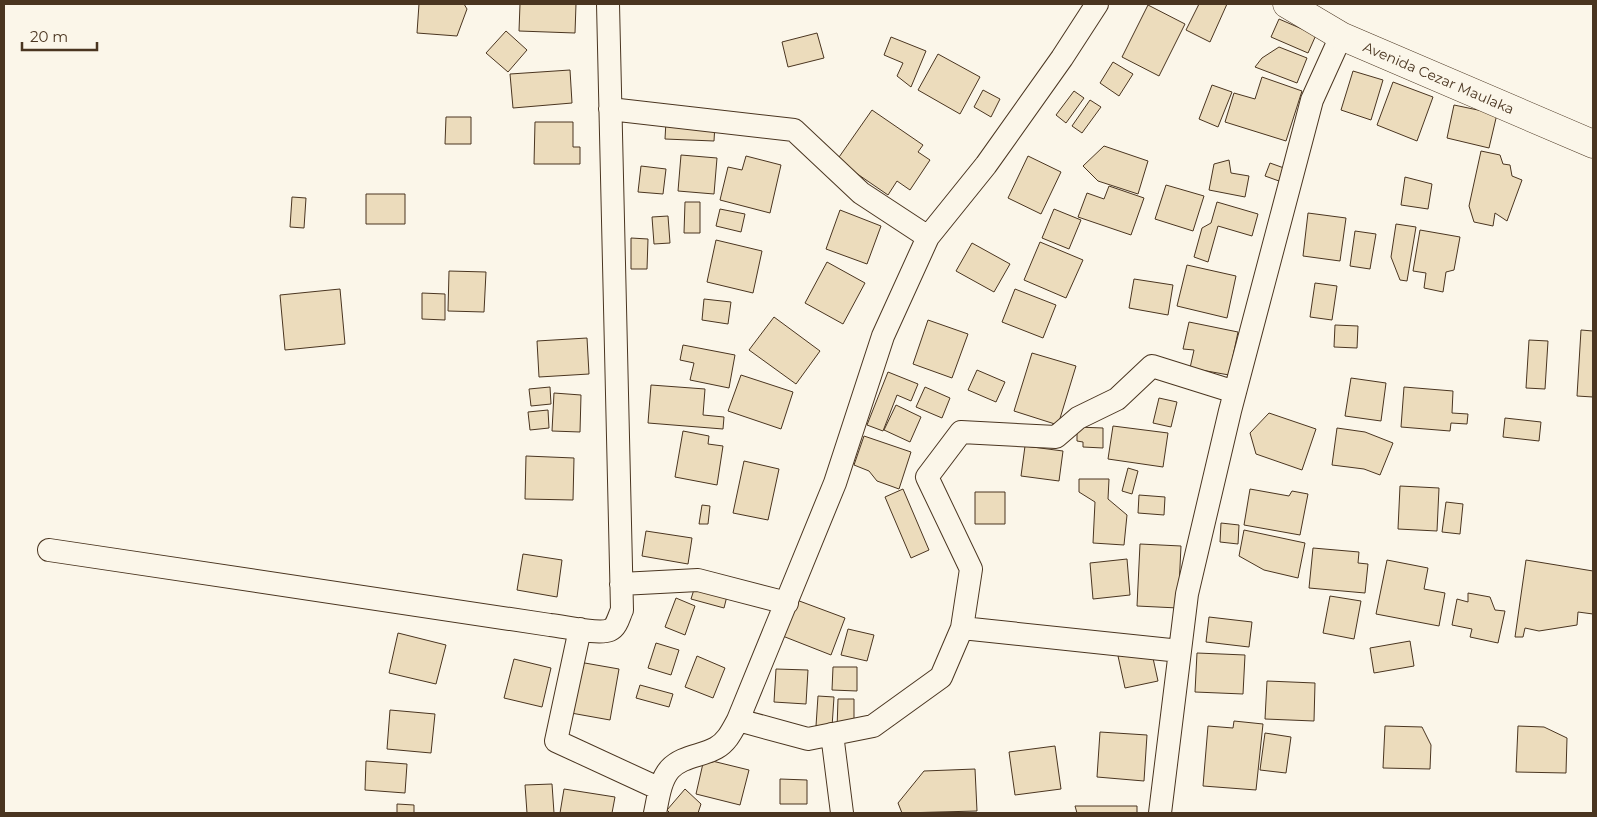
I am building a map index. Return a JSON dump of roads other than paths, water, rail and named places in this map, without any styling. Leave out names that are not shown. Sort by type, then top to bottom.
[{"type":"main road","name":"Avenida Cezar Maulaka","points":[[1287,4],[1341,36],[1593,144]]},
{"type":"street","points":[[49,550],[580,629],[610,630],[617,623],[622,610],[608,4]]},
{"type":"street","points":[[655,813],[660,789],[670,769],[682,761],[717,748],[728,738],[738,720],[835,483],[884,336],[928,237],[986,165],[1062,58],[1097,4]]},
{"type":"street","points":[[1160,813],[1187,594],[1235,392],[1312,100],[1341,36]]},
{"type":"street","points":[[610,109],[794,130],[861,193],[928,237]]},
{"type":"street","points":[[738,720],[808,739],[873,726],[941,677],[962,628],[971,569],[927,477],[961,432],[1056,437],[1078,418],[1117,399],[1152,366],[1235,392]]},
{"type":"street","points":[[621,584],[698,580],[787,603]]},
{"type":"street","points":[[962,628],[1180,651]]},
{"type":"street","points":[[580,629],[556,741],[660,789]]},
{"type":"street","points":[[832,734],[842,813]]}]
